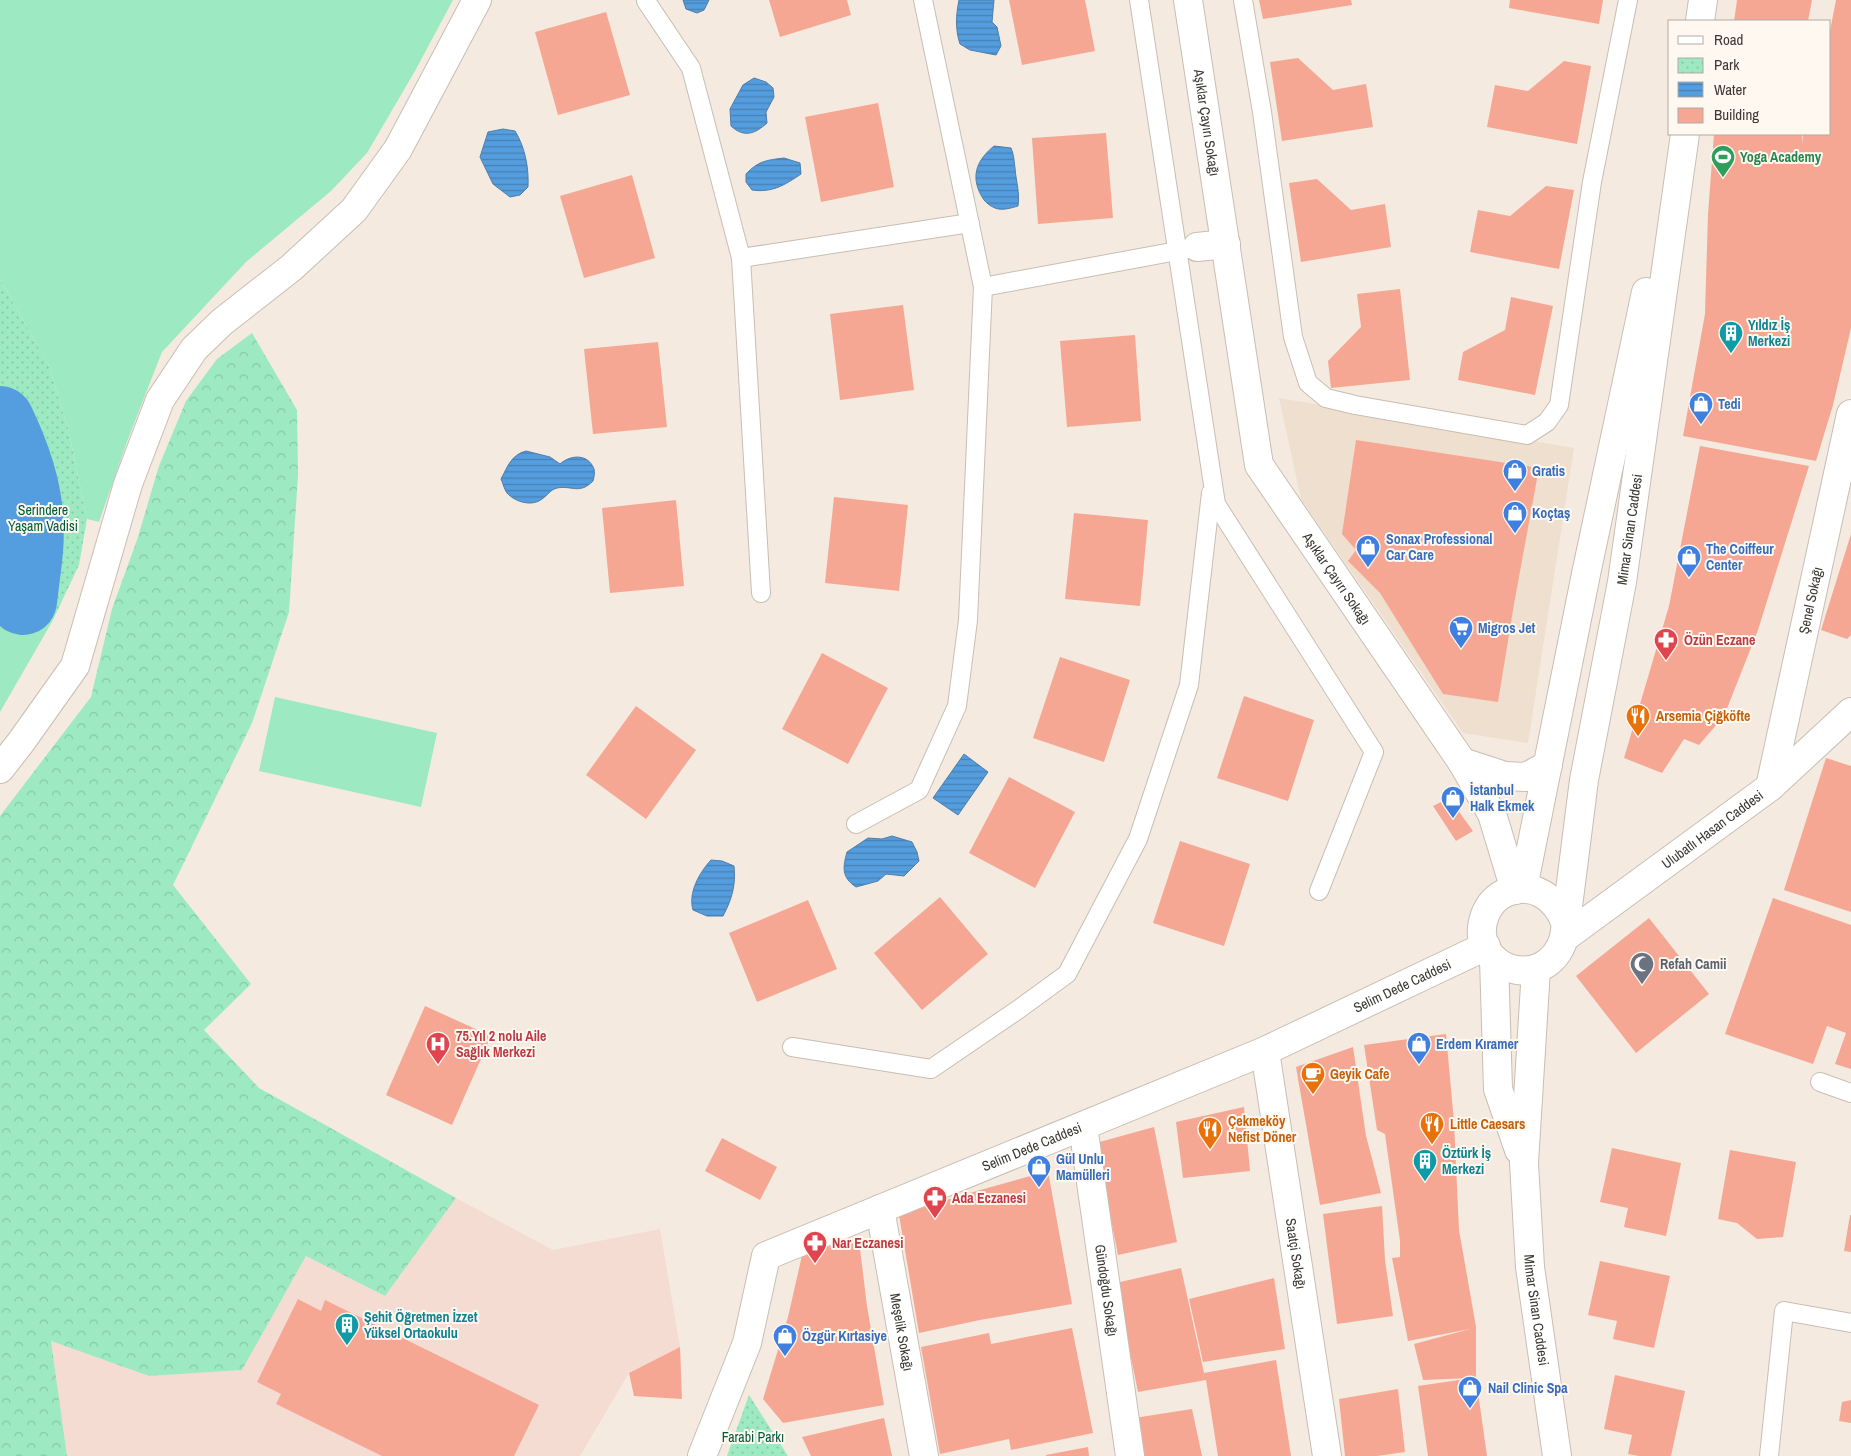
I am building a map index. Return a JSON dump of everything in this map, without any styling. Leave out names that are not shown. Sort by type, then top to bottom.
[{"type":"street","points":[[0,769],[75,666],[128,484],[160,400],[194,349],[201,342],[222,322],[292,268],[354,210],[398,149],[477,0]]},
{"type":"street","name":"Aşıklar Çayırı Sokağı","points":[[1188,0],[1259,465],[1462,762],[1492,814],[1519,889]]},
{"type":"street","points":[[1700,20],[1702,0]]},
{"type":"street","name":"Mimar Sinan Caddesi","points":[[1524,1163],[1498,1089],[1490,953],[1482,934],[1483,921],[1487,909],[1495,899],[1506,892],[1519,889],[1548,765],[1679,135]]},
{"type":"street","name":"Mimar Sinan Caddesi","points":[[1557,1456],[1530,1267],[1524,1163],[1536,969],[1552,960],[1562,946],[1565,930],[1584,780],[1622,582],[1685,135]]},
{"type":"street","points":[[1187,249],[1226,244]]},
{"type":"street","name":"Şenel Sokağı","points":[[1770,787],[1851,414]]},
{"type":"street","name":"Ulubatlı Hasan Caddesi","points":[[1565,930],[1770,787],[1851,712]]},
{"type":"street","points":[[1462,762],[1505,776],[1526,777],[1548,765]]},
{"type":"street","points":[[1519,889],[1541,892],[1552,901],[1560,910],[1565,930]]},
{"type":"street","points":[[1490,953],[1500,964],[1516,970],[1536,969]]},
{"type":"street","name":"Selim Dede Caddesi","points":[[702,1456],[747,1344],[766,1256],[1265,1051],[1490,953]]},
{"type":"street","name":"Saatçi Sokağı","points":[[1265,1051],[1327,1456]]},
{"type":"street","name":"Gündoğdu Sokağı","points":[[1083,1126],[1130,1456]]},
{"type":"street","name":"Meşelik Sokağı","points":[[880,1209],[924,1456]]},
{"type":"lane","points":[[856,824],[919,790],[957,706],[968,620],[983,288],[923,0]]},
{"type":"lane","points":[[1139,0],[1187,249],[1216,504],[1374,752],[1318,891]]},
{"type":"lane","points":[[1244,0],[1262,112],[1293,337],[1308,383],[1326,398],[1355,405],[1527,435],[1547,422],[1559,405],[1592,182],[1628,0]]},
{"type":"lane","points":[[646,1],[691,68],[741,258],[761,593]]},
{"type":"lane","points":[[741,258],[970,223]]},
{"type":"lane","points":[[983,288],[1187,249]]},
{"type":"lane","points":[[792,1046],[931,1069],[1067,974],[1138,839],[1189,685],[1212,480]]},
{"type":"lane","points":[[1820,1082],[1851,1093]]},
{"type":"lane","points":[[1770,1456],[1784,1311],[1851,1323]]},
{"type":"shaded area","points":[[1279,398],[1574,448],[1528,743],[1463,733],[1301,499]]},
{"type":"shaded area","points":[[456,1198],[553,1250],[660,1229],[680,1347],[629,1373],[580,1456],[67,1456],[51,1341],[149,1376],[242,1370],[306,1256],[385,1296]]},
{"type":"green space","points":[[0,0],[453,0],[415,71],[367,153],[331,191],[246,262],[162,352],[128,439],[99,522],[87,519],[68,428],[49,366],[0,279]]},
{"type":"green space","name":"Serindere Yaşam Vadisi","points":[[0,279],[49,366],[68,428],[87,519],[79,565],[53,620],[0,602]]},
{"type":"green space","points":[[252,333],[297,410],[298,475],[289,612],[252,723],[173,885],[251,984],[204,1030],[259,1088],[456,1198],[385,1296],[306,1256],[242,1370],[149,1376],[51,1341],[67,1456],[0,1456],[0,816],[91,697],[112,609],[137,540],[159,466],[186,401],[217,359]]},
{"type":"green space","points":[[0,602],[53,620],[0,712]]},
{"type":"green space","points":[[275,697],[437,733],[421,807],[259,771]]},
{"type":"green space","name":"Farabi Parkı","points":[[749,1395],[788,1456],[727,1456]]},
{"type":"water","points":[[683,0],[709,0],[704,10],[697,13],[686,9]]},
{"type":"water","points":[[959,0],[994,0],[992,22],[997,27],[1001,46],[996,55],[970,50],[960,44],[956,22]]},
{"type":"water","points":[[754,78],[766,82],[773,88],[774,97],[766,112],[767,123],[754,132],[740,132],[731,126],[730,109],[743,85]]},
{"type":"water","points":[[503,129],[515,131],[524,151],[528,172],[528,187],[520,195],[510,197],[493,184],[480,157],[488,132]]},
{"type":"water","points":[[994,146],[1011,148],[1014,158],[1018,206],[998,209],[990,206],[978,188],[976,181],[977,168],[984,156]]},
{"type":"water","points":[[784,158],[800,163],[801,174],[789,182],[772,189],[752,190],[746,182],[746,174],[763,162]]},
{"type":"water","points":[[526,451],[550,457],[560,464],[574,457],[588,460],[594,469],[593,481],[584,488],[579,489],[557,488],[533,503],[519,501],[507,493],[501,479],[513,458]]},
{"type":"water","points":[[964,754],[988,772],[958,815],[933,798]]},
{"type":"water","points":[[892,836],[912,842],[919,861],[904,876],[886,874],[878,881],[856,887],[848,879],[844,871],[847,852],[868,838],[882,839]]},
{"type":"water","points":[[711,860],[722,861],[734,866],[733,892],[723,916],[707,916],[693,910],[693,890],[702,871]]},
{"type":"building","points":[[769,0],[847,0],[851,15],[780,37]]},
{"type":"building","points":[[1009,0],[1085,0],[1095,51],[1022,65]]},
{"type":"building","points":[[1259,0],[1351,0],[1352,5],[1263,19]]},
{"type":"building","points":[[1510,0],[1603,0],[1599,24],[1509,8]]},
{"type":"building","points":[[1737,0],[1812,0],[1808,20],[1734,20]]},
{"type":"building","points":[[1836,0],[1851,0],[1851,328],[1833,405],[1816,461],[1683,436],[1705,314],[1708,214],[1714,135],[1802,135],[1802,145],[1803,135],[1831,135],[1831,26]]},
{"type":"building","points":[[606,12],[630,95],[558,115],[535,32]]},
{"type":"building","points":[[1298,58],[1333,90],[1366,84],[1373,127],[1282,141],[1270,62]]},
{"type":"building","points":[[1564,61],[1591,66],[1577,144],[1487,127],[1495,85],[1528,91]]},
{"type":"building","points":[[878,103],[894,187],[821,202],[805,117]]},
{"type":"building","points":[[1106,133],[1113,218],[1038,224],[1032,138]]},
{"type":"building","points":[[632,175],[655,258],[584,278],[560,196]]},
{"type":"building","points":[[1317,179],[1351,210],[1385,204],[1391,247],[1301,262],[1289,183]]},
{"type":"building","points":[[1546,186],[1574,190],[1559,269],[1470,252],[1478,210],[1510,216]]},
{"type":"building","points":[[1400,289],[1410,380],[1331,388],[1328,361],[1361,327],[1357,294]]},
{"type":"building","points":[[1511,297],[1553,306],[1535,395],[1458,380],[1463,352],[1505,330]]},
{"type":"building","points":[[903,305],[914,390],[840,400],[830,314]]},
{"type":"building","points":[[1135,335],[1141,421],[1067,427],[1060,341]]},
{"type":"building","points":[[658,342],[667,427],[593,434],[584,349]]},
{"type":"building","points":[[1356,440],[1539,468],[1498,702],[1443,694],[1380,593],[1348,561],[1356,550],[1342,534]]},
{"type":"building","points":[[1700,446],[1809,466],[1758,630],[1724,716],[1699,745],[1684,739],[1662,773],[1624,758],[1669,606]]},
{"type":"building","points":[[834,497],[908,505],[899,591],[825,583]]},
{"type":"building","points":[[676,500],[684,586],[610,593],[602,508]]},
{"type":"building","points":[[1074,513],[1148,520],[1140,606],[1065,599]]},
{"type":"building","points":[[1851,534],[1851,635],[1847,639],[1821,630]]},
{"type":"building","points":[[822,653],[888,688],[848,764],[782,729]]},
{"type":"building","points":[[1060,657],[1130,680],[1104,762],[1033,738]]},
{"type":"building","points":[[1244,696],[1314,720],[1288,801],[1217,778]]},
{"type":"building","points":[[636,706],[696,750],[646,819],[586,775]]},
{"type":"building","points":[[1826,758],[1851,766],[1851,912],[1784,890]]},
{"type":"building","points":[[1009,777],[1075,812],[1035,888],[969,853]]},
{"type":"building","name":"İstanbul Halk Ekmek","points":[[1449,798],[1473,831],[1456,841],[1433,806]]},
{"type":"building","points":[[1180,841],[1250,864],[1224,946],[1153,923]]},
{"type":"building","points":[[940,897],[988,954],[922,1010],[874,953]]},
{"type":"building","points":[[1773,898],[1851,925],[1851,1069],[1835,1064],[1846,1033],[1827,1026],[1813,1064],[1725,1034]]},
{"type":"building","points":[[808,900],[837,969],[757,1002],[729,933]]},
{"type":"building","name":"Refah Camii","points":[[1649,918],[1709,994],[1636,1053],[1576,976]]},
{"type":"building","name":"75.Yıl 2 nolu Aile Sağlık Merkezi","points":[[425,1006],[491,1036],[452,1125],[386,1095]]},
{"type":"building","name":"Öztürk İş Merkezi","points":[[1446,1034],[1454,1122],[1459,1230],[1476,1327],[1476,1378],[1487,1456],[1428,1456],[1418,1386],[1473,1378],[1423,1380],[1414,1344],[1470,1329],[1408,1341],[1392,1258],[1400,1257],[1400,1241],[1385,1134],[1377,1130],[1364,1045]]},
{"type":"building","points":[[1353,1047],[1366,1136],[1381,1193],[1320,1205],[1296,1067]]},
{"type":"building","points":[[1244,1107],[1250,1171],[1183,1178],[1176,1122]]},
{"type":"building","points":[[1154,1127],[1177,1242],[1118,1255],[1096,1143]]},
{"type":"building","points":[[722,1138],[777,1167],[760,1200],[705,1171]]},
{"type":"building","points":[[1612,1148],[1681,1163],[1666,1236],[1624,1227],[1628,1208],[1600,1202]]},
{"type":"building","points":[[1730,1150],[1796,1162],[1783,1237],[1757,1239],[1737,1223],[1718,1219]]},
{"type":"building","points":[[1048,1171],[1072,1304],[919,1333],[899,1215]]},
{"type":"building","points":[[1382,1206],[1385,1260],[1393,1316],[1337,1324],[1323,1214]]},
{"type":"building","points":[[1851,1215],[1851,1252],[1844,1251]]},
{"type":"building","points":[[859,1241],[867,1306],[884,1405],[783,1423],[763,1399],[788,1317],[803,1251]]},
{"type":"building","points":[[1600,1261],[1670,1276],[1654,1348],[1613,1339],[1617,1321],[1588,1315]]},
{"type":"building","points":[[1181,1268],[1204,1373],[1276,1360],[1291,1456],[1218,1456],[1206,1380],[1138,1392],[1116,1283]]},
{"type":"building","points":[[1274,1278],[1285,1349],[1203,1362],[1189,1299]]},
{"type":"building","name":"Şehit Öğretmen İzzet Yüksel Ortaokulu","points":[[298,1299],[321,1311],[325,1300],[539,1405],[514,1456],[382,1456],[276,1404],[281,1394],[257,1382]]},
{"type":"building","points":[[1072,1328],[1093,1433],[1011,1450],[1009,1439],[940,1454],[921,1347],[989,1333],[991,1344]]},
{"type":"building","points":[[680,1347],[682,1399],[634,1396],[629,1373]]},
{"type":"building","points":[[1615,1375],[1685,1391],[1671,1456],[1628,1454],[1632,1435],[1604,1429]]},
{"type":"building","points":[[1398,1389],[1405,1452],[1377,1456],[1345,1456],[1339,1399]]},
{"type":"building","points":[[1851,1400],[1851,1423],[1839,1421],[1842,1402]]},
{"type":"building","points":[[1192,1409],[1202,1456],[1139,1456],[1134,1418]]},
{"type":"building","points":[[884,1418],[892,1456],[811,1456],[802,1437]]},
{"type":"building","points":[[1088,1447],[1089,1456],[1046,1456],[1046,1455]]},
{"type":"waterway","points":[[0,420],[19,466],[28,504],[30,537],[23,601]]},
{"type":"place","name":"Yoga Academy","points":[[1723,178]]},
{"type":"place","name":"Yıldız İş Merkezi","points":[[1731,354]]},
{"type":"place","name":"Tedi","points":[[1701,425]]},
{"type":"place","name":"Gratis","points":[[1515,492]]},
{"type":"place","name":"Koçtaş","points":[[1515,534]]},
{"type":"place","name":"Sonax Professional Car Care","points":[[1368,568]]},
{"type":"place","name":"The Coiffeur Center","points":[[1689,578]]},
{"type":"place","name":"Migros Jet","points":[[1461,649]]},
{"type":"place","name":"Özün Eczane","points":[[1666,661]]},
{"type":"place","name":"Arsemia Çiğköfte","points":[[1638,737]]},
{"type":"place","name":"İstanbul Halk Ekmek","points":[[1453,819]]},
{"type":"place","name":"Refah Camii","points":[[1642,985]]},
{"type":"place","name":"75.Yıl 2 nolu Aile Sağlık Merkezi","points":[[438,1065]]},
{"type":"place","name":"Erdem Kıramer","points":[[1419,1065]]},
{"type":"place","name":"Geyik Cafe","points":[[1313,1095]]},
{"type":"place","name":"Little Caesars","points":[[1432,1145]]},
{"type":"place","name":"Çekmeköy Nefist Döner","points":[[1210,1150]]},
{"type":"place","name":"Öztürk İş Merkezi","points":[[1425,1182]]},
{"type":"place","name":"Gül Unlu Mamülleri","points":[[1039,1188]]},
{"type":"place","name":"Ada Eczanesi","points":[[935,1219]]},
{"type":"place","name":"Nar Eczanesi","points":[[815,1264]]},
{"type":"place","name":"Şehit Öğretmen İzzet Yüksel Ortaokulu","points":[[347,1346]]},
{"type":"place","name":"Özgür Kırtasiye","points":[[785,1357]]},
{"type":"place","name":"Nail Clinic Spa","points":[[1470,1409]]}]
